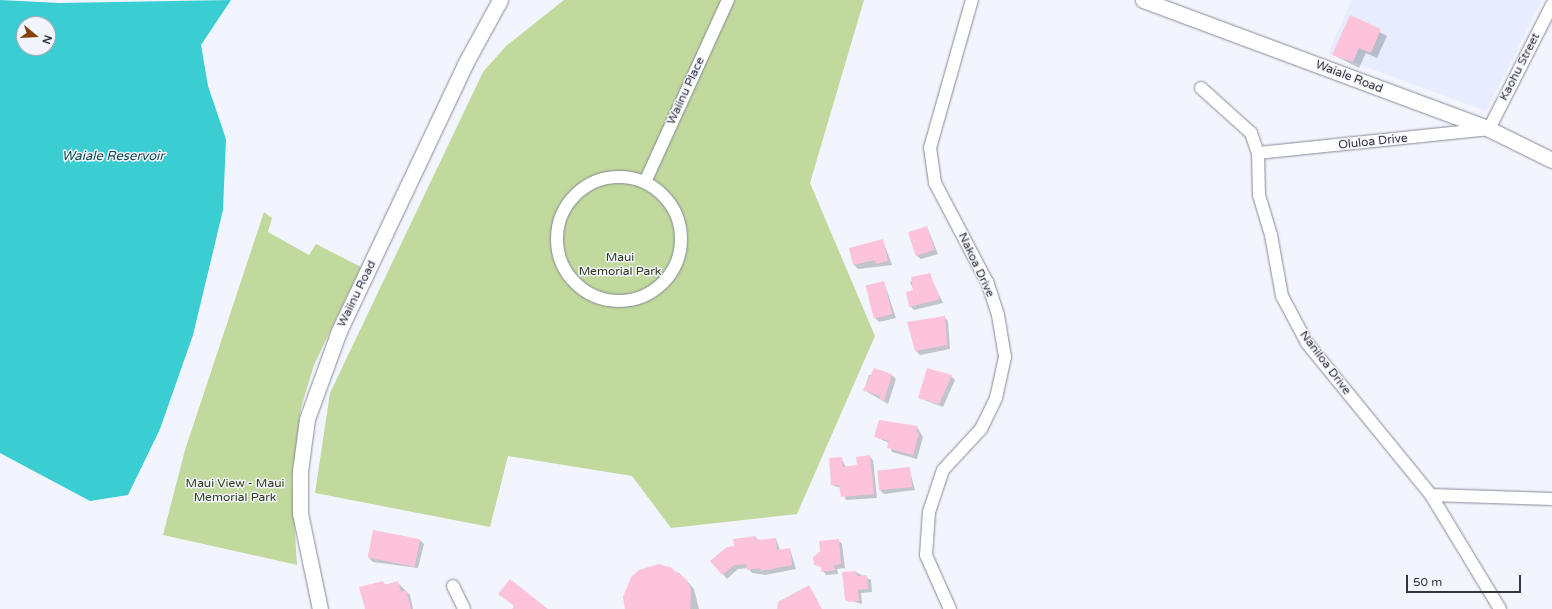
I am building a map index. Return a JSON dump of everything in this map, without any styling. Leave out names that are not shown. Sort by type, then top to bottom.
[{"type":"street","name":"Waiinu Road","points":[[320,609],[300,513],[300,471],[307,419],[339,331],[465,64],[500,0]]},
{"type":"street","name":"Waiinu Place","points":[[644,182],[728,0]]},
{"type":"street","name":"Nakoa Drive","points":[[950,609],[926,555],[929,512],[943,470],[981,429],[996,398],[1005,357],[998,315],[987,282],[935,183],[930,148],[972,0]]},
{"type":"street","name":"Waiale Road","points":[[1143,0],[1489,129],[1552,160]]},
{"type":"street","name":"Kaohu Street","points":[[1489,129],[1552,5]]},
{"type":"street","name":"Naniloa Drive","points":[[1202,88],[1251,133],[1258,152],[1259,195],[1271,235],[1282,296],[1307,343],[1431,495],[1500,609]]},
{"type":"street","name":"Oluloa Drive","points":[[1258,152],[1489,129]]},
{"type":"street","points":[[621,176],[644,182],[664,196],[677,217],[681,241],[676,265],[662,285],[641,298],[617,302],[593,296],[574,282],[560,261],[557,237],[562,213],[576,193],[597,181],[621,176]]},
{"type":"street","points":[[1431,495],[1552,499]]},
{"type":"street","points":[[453,586],[464,609]]},
{"type":"shaded area","points":[[1352,0],[1542,0],[1486,111],[1328,53]]},
{"type":"green space","name":"Maui Memorial Park","points":[[564,0],[864,0],[810,183],[875,336],[797,514],[671,528],[632,476],[508,456],[490,527],[315,493],[330,393],[483,72],[506,46]]},
{"type":"green space","name":"Maui View - Maui Memorial Park","points":[[264,212],[272,218],[268,232],[309,255],[316,244],[361,267],[314,365],[301,408],[292,481],[297,565],[163,535],[185,450]]},
{"type":"water","name":"Waiale Reservoir","points":[[0,0],[59,3],[231,0],[201,45],[208,86],[226,139],[223,210],[193,335],[160,429],[128,495],[90,501],[0,453]]},
{"type":"building","points":[[1350,15],[1381,29],[1371,53],[1359,48],[1353,62],[1332,55]]},
{"type":"building","points":[[927,226],[935,250],[916,256],[908,232]]},
{"type":"building","points":[[883,239],[888,261],[876,264],[875,260],[853,265],[849,248]]},
{"type":"building","points":[[930,273],[940,299],[909,307],[906,292],[913,290],[911,277]]},
{"type":"building","points":[[884,281],[892,314],[874,319],[866,286]]},
{"type":"building","points":[[945,316],[947,345],[915,351],[907,322]]},
{"type":"building","points":[[874,368],[892,374],[884,401],[879,399],[880,396],[863,390]]},
{"type":"building","points":[[927,368],[952,375],[939,404],[918,398]]},
{"type":"building","points":[[879,420],[918,426],[916,432],[919,433],[913,455],[887,448],[889,441],[874,437]]},
{"type":"building","points":[[870,455],[874,494],[841,497],[839,485],[831,485],[829,458],[842,457],[843,467],[857,465],[856,457]]},
{"type":"building","points":[[910,467],[912,487],[879,490],[877,470]]},
{"type":"building","points":[[373,530],[420,539],[415,567],[368,557]]},
{"type":"building","points":[[756,536],[756,540],[776,538],[777,550],[790,548],[792,565],[761,571],[760,568],[747,570],[746,564],[734,565],[722,575],[710,561],[727,547],[734,546],[733,539]]},
{"type":"building","points":[[839,539],[841,564],[834,565],[835,570],[821,572],[821,567],[814,565],[813,557],[820,551],[819,541]]},
{"type":"building","points":[[659,564],[670,567],[687,580],[691,590],[690,609],[625,609],[623,597],[631,577],[639,570]]},
{"type":"building","points":[[856,571],[857,576],[867,575],[868,589],[858,590],[859,601],[849,602],[845,600],[842,572]]},
{"type":"building","points":[[510,579],[548,609],[512,609],[514,606],[498,594]]},
{"type":"building","points":[[383,581],[384,585],[398,581],[401,592],[406,590],[411,609],[365,609],[359,587]]},
{"type":"building","points":[[809,585],[822,609],[777,609],[778,602]]}]
